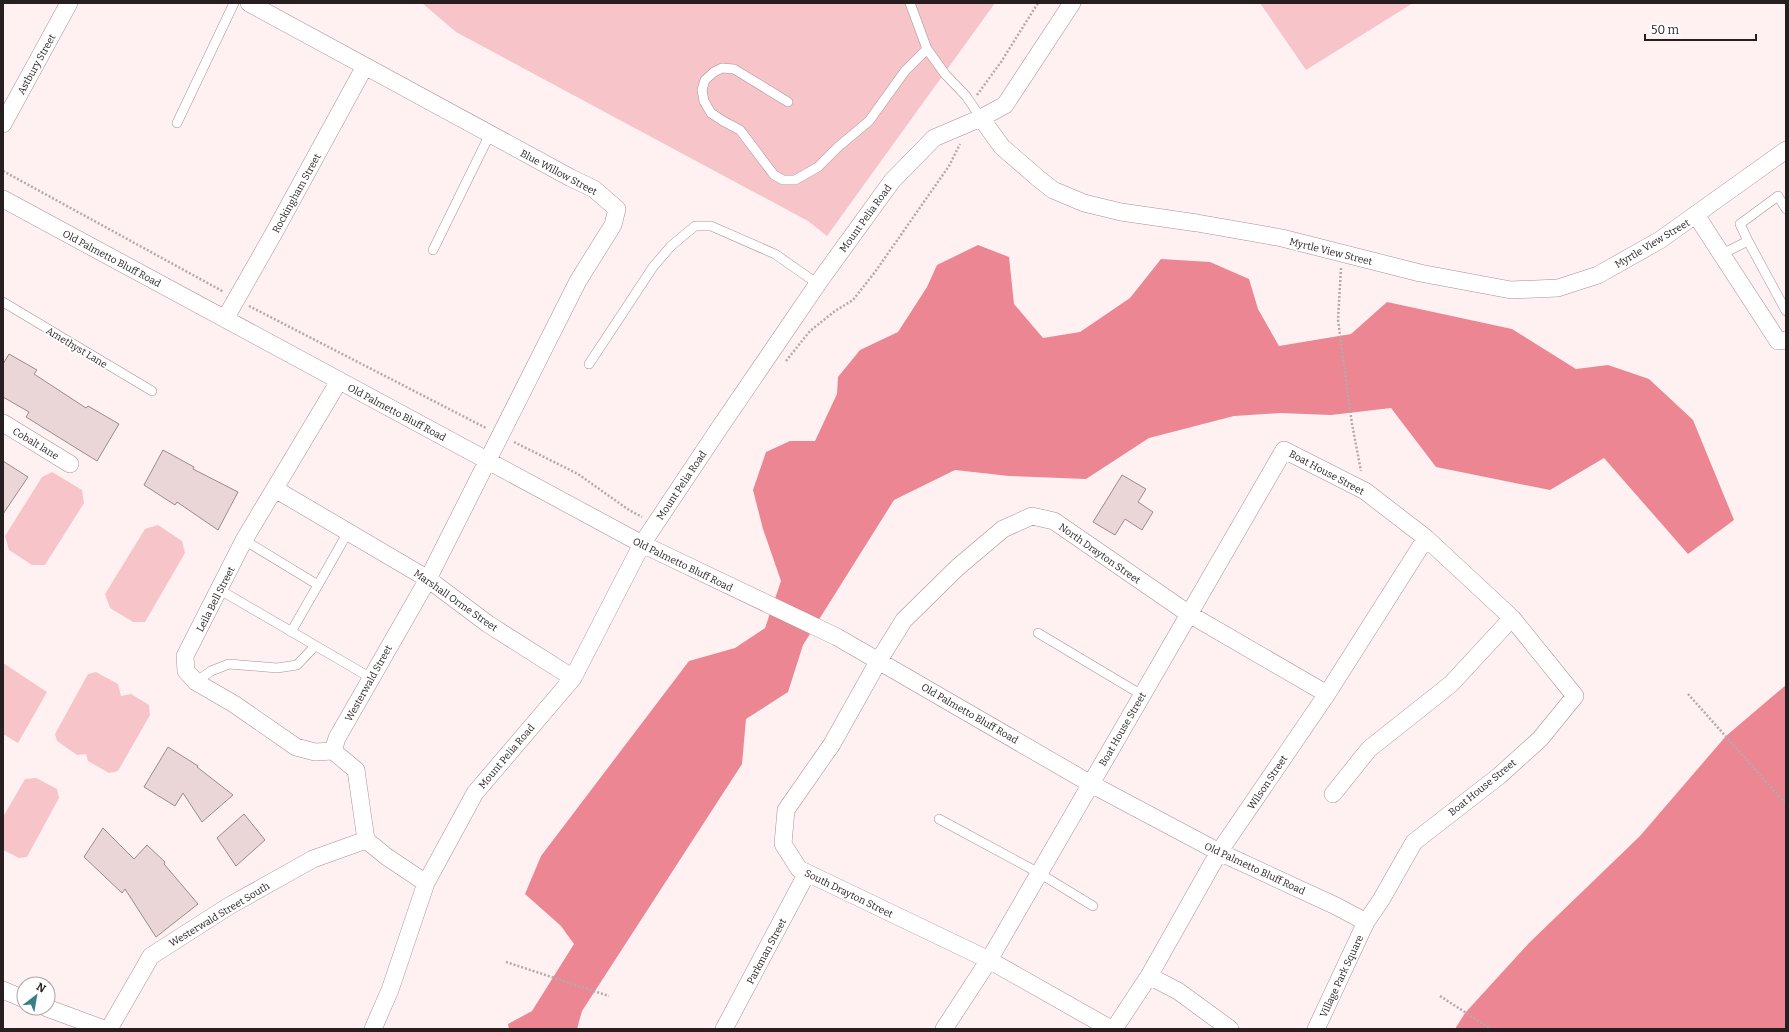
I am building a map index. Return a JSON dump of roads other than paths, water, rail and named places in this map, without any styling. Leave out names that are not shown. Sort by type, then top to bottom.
[{"type":"street","name":"Astbury Street","points":[[3,124],[68,3]]},
{"type":"street","name":"Blue Willow Street","points":[[249,3],[594,189],[617,209],[613,225],[578,281],[487,460]]},
{"type":"street","name":"Mount Pelia Road","points":[[373,1029],[390,990],[426,883],[475,793],[573,678],[642,544],[818,284],[892,181],[934,138],[975,116],[1005,105],[1072,3]]},
{"type":"street","name":"Rockingham Street","points":[[225,319],[365,66]]},
{"type":"street","name":"Myrtle View Street","points":[[975,116],[1002,147],[1039,179],[1053,190],[1084,203],[1121,212],[1197,223],[1282,238],[1420,272],[1511,290],[1558,288],[1598,275],[1660,240],[1785,154]]},
{"type":"street","name":"Old Palmetto Bluff Road","points":[[3,199],[642,544],[837,637],[1091,784],[1219,852],[1336,906],[1366,922]]},
{"type":"street","name":"Myrtle View Street","points":[[1696,216],[1778,341],[1786,340]]},
{"type":"street","name":"Leila Bell Street","points":[[333,751],[315,752],[296,747],[234,704],[196,682],[186,670],[185,656],[220,590],[244,540],[339,380]]},
{"type":"street","name":"Cobalt lane","points":[[3,423],[70,464]]},
{"type":"street","name":"Boat House Street","points":[[944,1029],[989,960],[1284,450],[1365,491],[1426,538],[1512,618],[1575,696],[1540,739],[1499,776],[1414,842],[1381,900],[1366,922]]},
{"type":"street","name":"Westerwald Street","points":[[333,751],[337,738],[428,578],[487,460]]},
{"type":"street","name":"Marshall Orme Street","points":[[275,489],[428,578],[488,624],[573,678]]},
{"type":"street","name":"North Drayton Street","points":[[879,660],[904,620],[958,567],[1003,529],[1032,516],[1054,521],[1189,614],[1327,694]]},
{"type":"street","name":"Wilson Street","points":[[1114,1029],[1149,976],[1219,852],[1327,694],[1426,538]]},
{"type":"street","points":[[1333,794],[1369,749],[1452,684],[1512,618]]},
{"type":"street","name":"South Drayton Street","points":[[879,660],[832,744],[786,810],[783,844],[799,869],[989,960],[1111,1029]]},
{"type":"street","points":[[333,751],[356,770],[366,840],[387,857],[426,883]]},
{"type":"street","name":"Westerwald Street South","points":[[109,1029],[151,956],[229,906],[313,859],[366,840]]},
{"type":"street","name":"Parkman Street","points":[[724,1029],[807,873]]},
{"type":"street","name":"Village Park Square","points":[[1316,1029],[1366,922]]},
{"type":"street","points":[[1149,976],[1178,990],[1230,1029]]},
{"type":"street","points":[[3,990],[16,996]]},
{"type":"street","points":[[56,1011],[104,1029]]},
{"type":"lane","points":[[177,123],[234,3]]},
{"type":"lane","points":[[910,3],[927,48],[945,74],[966,96],[975,116]]},
{"type":"lane","points":[[788,102],[734,69],[722,68],[714,72],[705,80],[702,90],[704,101],[711,113],[722,121],[740,130],[774,175],[783,180],[795,180],[818,168],[838,147],[869,121],[905,71],[927,48]]},
{"type":"lane","points":[[433,250],[490,134]]},
{"type":"lane","points":[[1786,209],[1778,196],[1740,224],[1786,311]]},
{"type":"lane","points":[[589,364],[653,267],[671,246],[695,226],[711,226],[775,254],[818,284]]},
{"type":"lane","points":[[1722,254],[1748,241]]},
{"type":"lane","name":"Amethyst Lane","points":[[3,302],[152,392]]},
{"type":"lane","points":[[291,632],[348,532]]},
{"type":"lane","points":[[244,540],[318,585]]},
{"type":"lane","points":[[220,590],[371,678]]},
{"type":"lane","points":[[1038,633],[1142,695]]},
{"type":"lane","points":[[196,682],[211,671],[229,664],[277,668],[297,665],[315,646]]},
{"type":"lane","points":[[939,820],[1039,873],[1093,906]]}]
